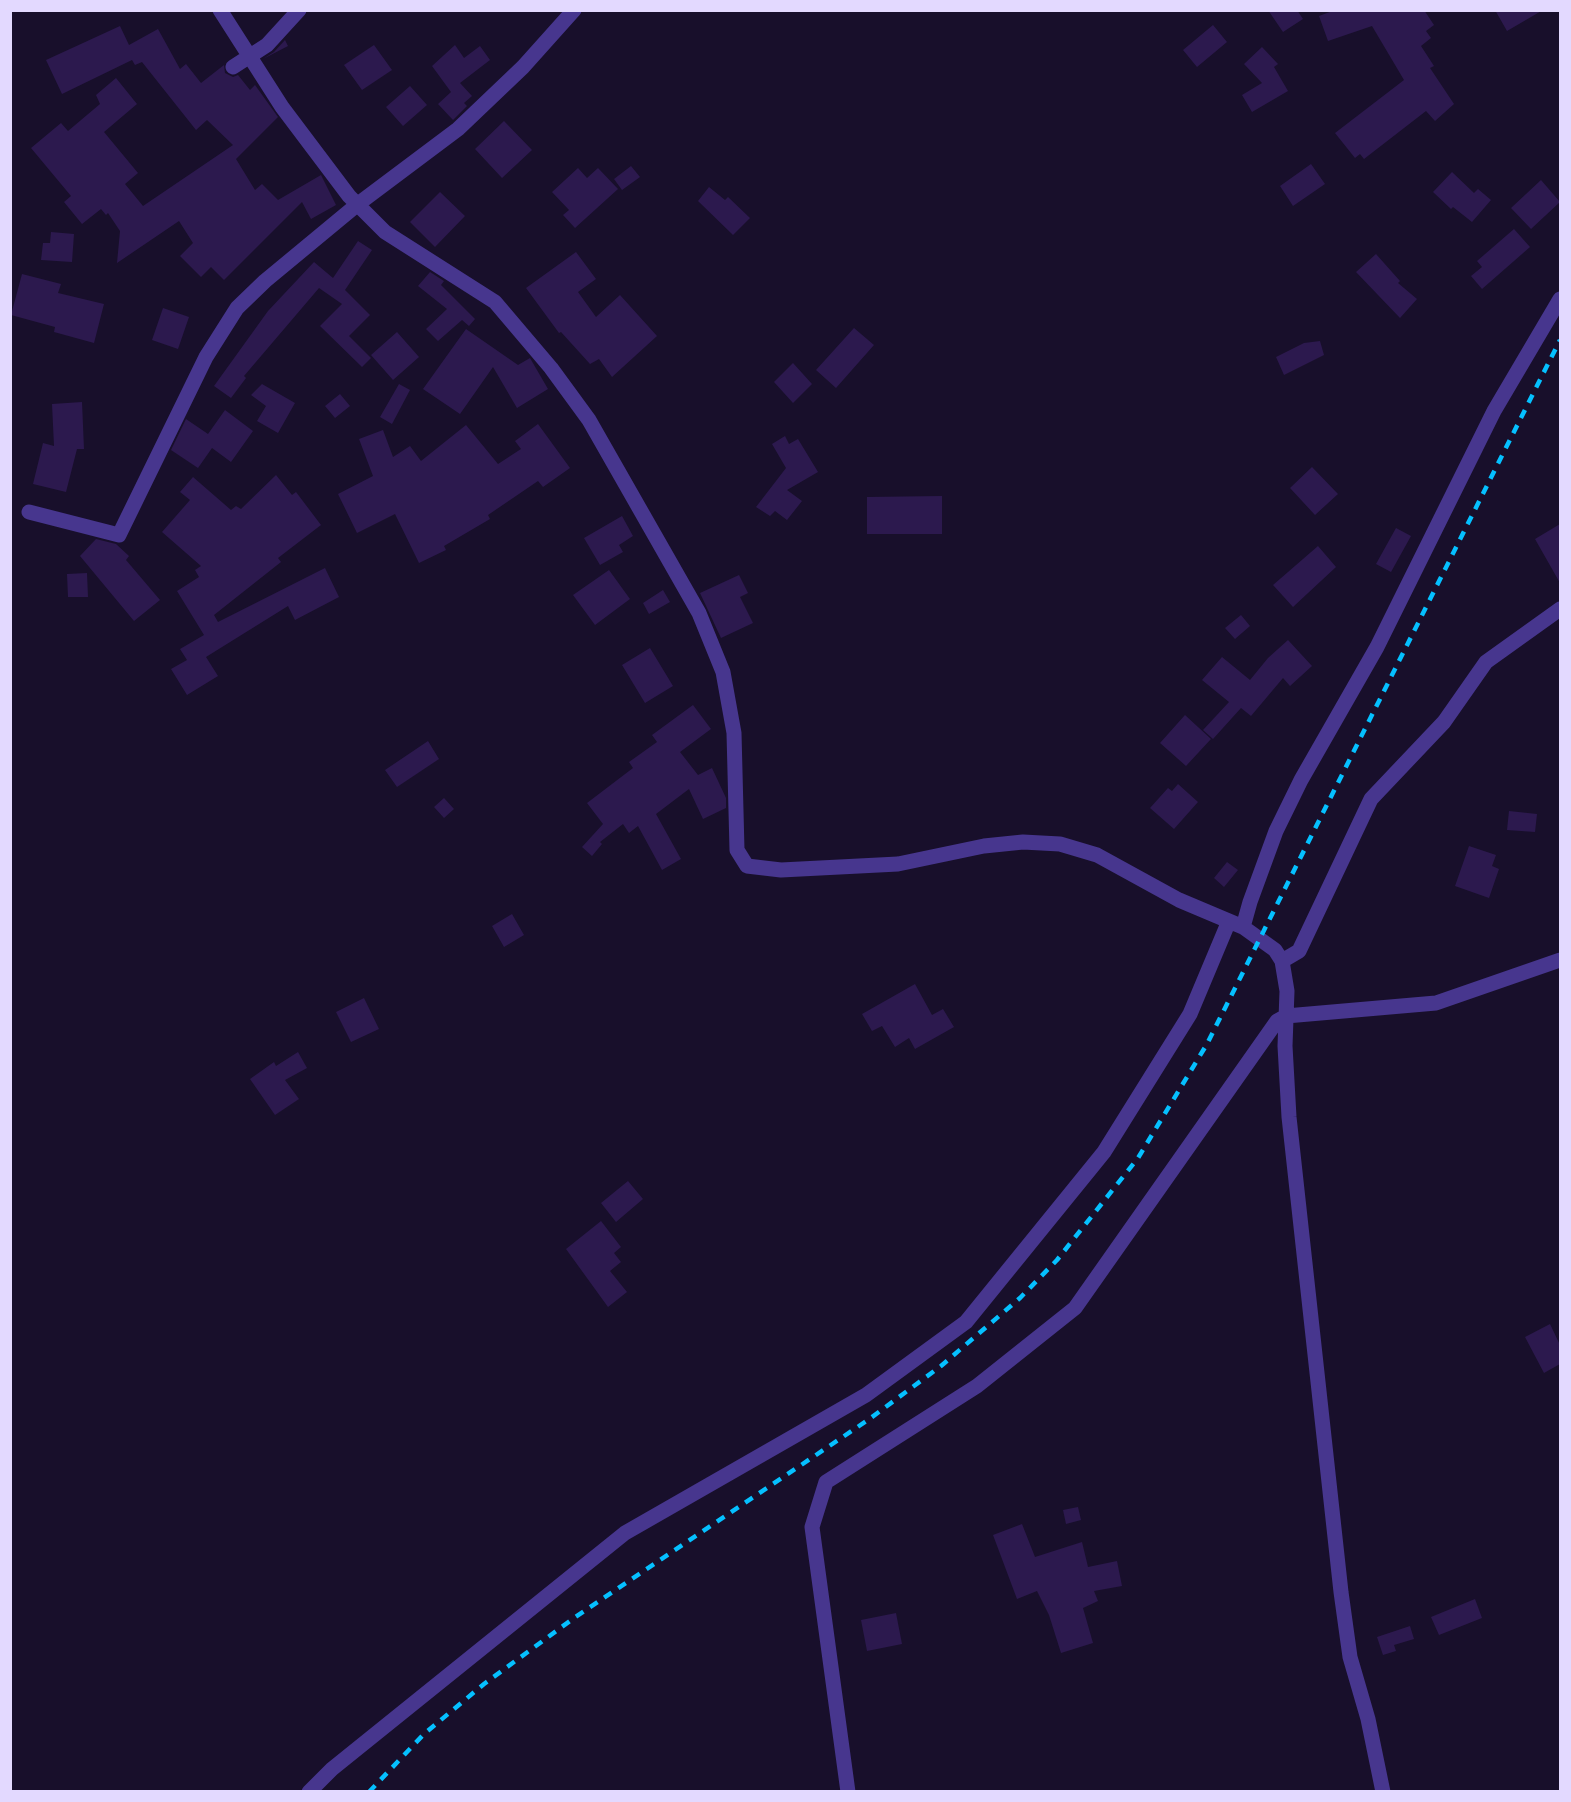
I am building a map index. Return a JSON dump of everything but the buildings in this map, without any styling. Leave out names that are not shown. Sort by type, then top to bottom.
[{"type":"street","points":[[220,10],[282,107],[349,196],[385,232],[495,302],[551,368],[589,420],[699,613],[723,672],[734,733],[737,850],[747,866],[781,870],[898,864],[984,846],[1023,842],[1060,844],[1097,855],[1179,900],[1236,924],[1275,950],[1282,961],[1287,991],[1288,1116],[1341,1592],[1350,1657],[1368,1719],[1383,1791]]},
{"type":"street","points":[[233,67],[248,55],[267,45],[299,10]]},
{"type":"street","points":[[29,512],[119,535],[206,357],[237,308],[265,281],[358,204],[458,129],[523,67],[574,10]]},
{"type":"street","points":[[309,1791],[332,1769],[625,1533],[866,1395],[966,1322],[1104,1152],[1190,1014],[1236,924],[1250,902],[1276,831],[1301,780],[1377,647],[1494,411],[1560,299]]},
{"type":"street","points":[[1282,961],[1299,951],[1371,799],[1444,722],[1486,662],[1560,609]]},
{"type":"street","points":[[848,1791],[812,1527],[826,1482],[977,1386],[1075,1308],[1277,1022],[1286,1016],[1436,1003],[1560,960]]},
{"type":"railway","points":[[369,1792],[424,1734],[484,1684],[574,1618],[868,1420],[941,1366],[1020,1298],[1057,1260],[1138,1158],[1207,1044],[1560,340]]}]
